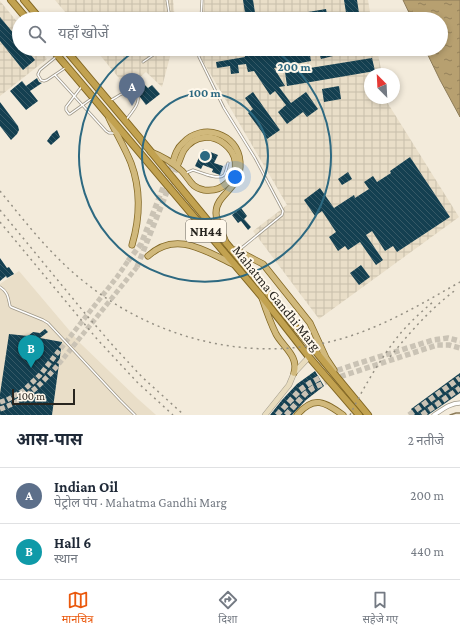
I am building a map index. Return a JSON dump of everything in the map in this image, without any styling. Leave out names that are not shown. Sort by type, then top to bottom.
[{"type":"highway","points":[[11,0],[20,11],[26,2],[34,12]]},
{"type":"highway","name":"Mahatma Gandhi Marg","points":[[58,56],[262,297],[309,357],[359,415]]},
{"type":"highway","name":"Mahatma Gandhi Marg","points":[[71,56],[368,415]]},
{"type":"main road","points":[[106,114],[130,162],[135,177],[138,193],[138,219],[132,245]]},
{"type":"main road","points":[[151,152],[164,157],[182,171],[192,184],[198,188],[209,190],[223,186],[231,177],[235,167],[234,156],[228,146],[213,138],[197,140],[187,146],[176,163],[176,152],[184,141],[190,136],[208,132],[217,133],[229,140],[235,146],[240,158],[240,172],[234,185],[218,203],[216,213],[226,243]]},
{"type":"main road","points":[[148,256],[164,245],[184,243],[202,249],[233,264]]},
{"type":"main road","points":[[231,249],[263,264],[310,323],[326,358],[340,381]]},
{"type":"main road","points":[[262,297],[268,316],[277,336],[294,358],[296,368],[289,385],[265,415]]},
{"type":"main road","points":[[294,372],[309,357]]},
{"type":"main road","points":[[297,415],[305,406],[313,403],[322,403],[331,406],[344,415]]},
{"type":"street","points":[[434,415],[450,405],[460,403]]},
{"type":"lane","points":[[167,0],[169,12]]},
{"type":"lane","points":[[201,12],[202,0]]},
{"type":"lane","points":[[58,56],[40,70],[38,74],[39,77],[44,81],[67,67]]},
{"type":"lane","points":[[143,62],[152,56]]},
{"type":"lane","points":[[199,56],[224,108],[255,158],[283,211],[282,215],[238,251]]},
{"type":"lane","points":[[55,75],[106,132],[116,134]]},
{"type":"lane","points":[[82,85],[65,108],[69,114],[93,98]]},
{"type":"lane","points":[[109,101],[129,91],[133,92],[137,96],[139,99],[137,104],[125,120]]},
{"type":"lane","points":[[184,174],[193,170],[215,177],[221,177],[225,174],[228,163]]},
{"type":"lane","points":[[0,287],[6,292],[11,307],[48,323],[135,415]]},
{"type":"shaded area","points":[[55,0],[173,0],[174,12],[65,12]]},
{"type":"shaded area","points":[[204,0],[368,0],[370,12],[203,12]]},
{"type":"shaded area","points":[[0,1],[12,16],[12,56],[45,56],[47,59],[0,96]]},
{"type":"shaded area","points":[[101,56],[170,56],[162,87],[146,72],[127,88]]},
{"type":"shaded area","points":[[200,56],[378,56],[381,68],[364,68],[364,104],[388,104],[459,217],[319,319],[253,231],[287,205]]},
{"type":"shaded area","points":[[19,271],[80,343],[156,415],[0,415],[0,284]]},
{"type":"water","points":[[403,0],[460,0],[460,117],[428,56],[448,56],[448,12],[409,12]]},
{"type":"building","points":[[243,0],[253,0],[255,12],[245,12]]},
{"type":"building","points":[[344,0],[357,0],[359,12],[346,12]]},
{"type":"building","points":[[326,9],[327,12],[308,12]]},
{"type":"building","points":[[0,17],[12,32],[12,56],[32,56],[35,60],[23,70],[0,41]]},
{"type":"building","points":[[310,56],[311,61],[274,68],[285,86],[279,87],[291,103],[306,92],[318,109],[307,117],[303,112],[287,124],[278,112],[286,105],[275,91],[270,95],[254,71],[248,72],[246,64],[238,65],[239,73],[231,74],[230,66],[217,68],[216,62],[245,57]]},
{"type":"building","points":[[320,56],[333,56],[321,59]]},
{"type":"building","points":[[372,58],[374,68],[364,68],[364,73],[287,86],[285,72]]},
{"type":"building","points":[[37,78],[39,82],[42,83],[30,91],[38,101],[26,110],[10,91],[22,81],[26,86]]},
{"type":"building","points":[[143,83],[148,88],[152,85],[160,94],[146,105],[134,89]]},
{"type":"building","points":[[339,86],[341,99],[324,102],[322,89]]},
{"type":"building","points":[[253,92],[280,130],[267,139],[248,113],[253,109],[245,98]]},
{"type":"building","points":[[0,102],[18,126],[19,130],[17,134],[11,140],[0,126]]},
{"type":"building","points":[[57,130],[60,137],[51,145],[47,141]]},
{"type":"building","points":[[203,149],[218,155],[214,163],[223,166],[220,175],[212,172],[213,169],[203,165],[201,169],[195,166]]},
{"type":"building","points":[[410,157],[450,217],[397,252],[393,246],[385,251],[372,231],[366,235],[383,260],[376,265],[360,242],[348,250],[345,246],[338,251],[329,237],[336,232],[322,211],[315,216],[304,200],[320,188],[334,208],[354,195],[355,198],[369,189],[364,182],[373,176],[377,182],[391,173],[390,171]]},
{"type":"building","points":[[348,172],[352,179],[342,185],[338,179]]},
{"type":"building","points":[[241,208],[247,216],[244,219],[251,227],[248,230],[241,221],[238,223],[232,215]]},
{"type":"building","points":[[0,258],[7,268],[9,267],[14,274],[7,278],[6,276],[0,281]]},
{"type":"building","points":[[361,265],[370,277],[359,285],[350,273]]},
{"type":"building","points":[[45,329],[48,332],[40,338],[62,342],[52,415],[0,415],[0,394],[9,334],[28,336],[33,332],[40,333]]},
{"type":"building","points":[[315,371],[324,386],[306,400],[292,415],[270,415],[297,384]]},
{"type":"building","points":[[460,373],[460,393],[428,415],[414,415],[411,409]]},
{"type":"waterway","points":[[450,415],[460,413]]},
{"type":"tunnel","points":[[128,261],[141,244],[173,162]]},
{"type":"tunnel","points":[[137,267],[178,164]]},
{"type":"tunnel","points":[[0,402],[7,400],[23,391],[40,375],[128,261]]},
{"type":"tunnel","points":[[0,409],[13,404],[25,396],[46,378],[137,267]]},
{"type":"tunnel","points":[[277,415],[300,390],[327,374],[433,340],[448,338],[460,341]]},
{"type":"tunnel","points":[[286,415],[305,394],[313,388],[330,380],[437,345],[449,345],[460,348]]},
{"type":"tunnel","points":[[409,415],[460,378]]},
{"type":"tunnel","points":[[422,415],[460,388]]},
{"type":"railway","points":[[0,191],[52,252],[87,284],[113,303],[141,318],[170,331],[201,340],[233,346],[265,349],[297,347],[329,342],[380,325],[460,282]]},
{"type":"railway","points":[[0,210],[117,350],[142,377],[184,415]]},
{"type":"railway","points":[[0,222],[97,339],[137,382],[173,415]]},
{"type":"railway","points":[[390,357],[421,321],[438,304],[457,289]]},
{"type":"railway","points":[[350,415],[361,394],[392,344],[407,326],[433,302]]},
{"type":"place","name":"Indian Oil","points":[[132,106]]},
{"type":"place","name":"Hall 6","points":[[31,368]]}]
